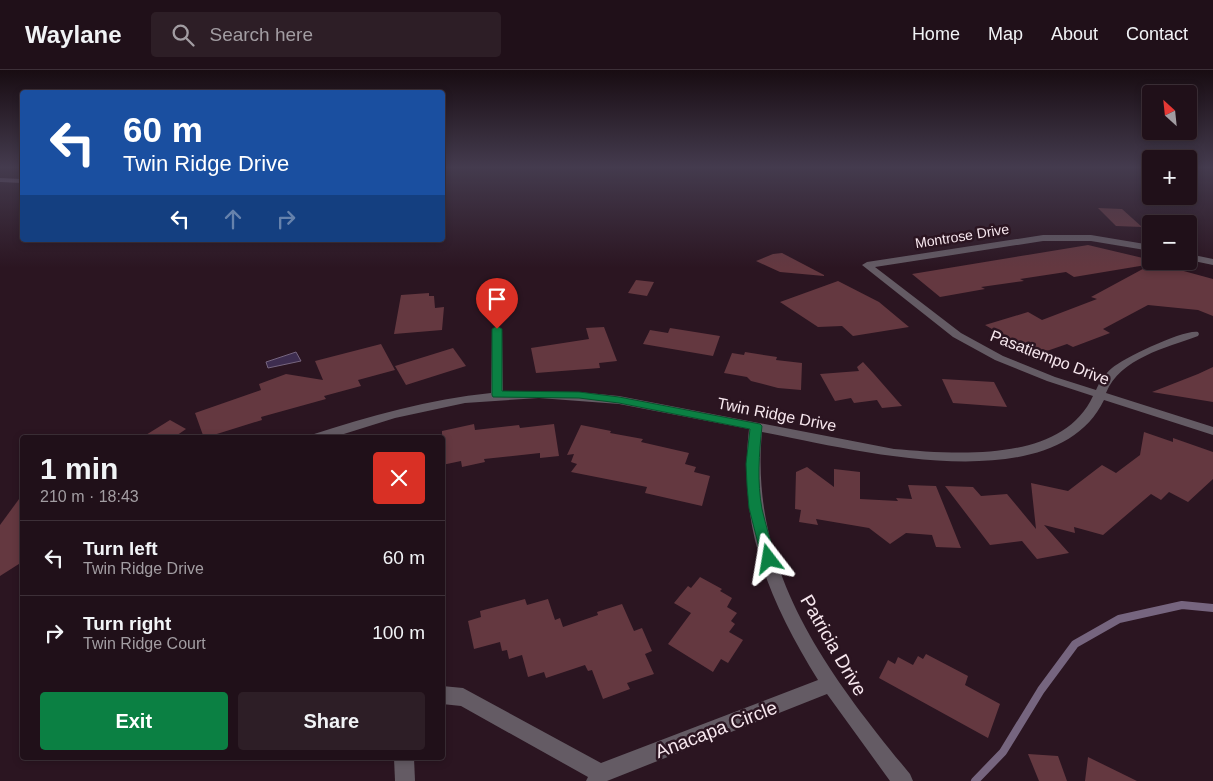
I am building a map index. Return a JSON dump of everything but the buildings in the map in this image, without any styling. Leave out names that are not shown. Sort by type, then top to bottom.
[{"type":"street","name":"Montrose Drive","points":[[867,266],[1043,238],[1091,238],[1142,246]]},
{"type":"street","points":[[1197,259],[1213,262]]},
{"type":"street","name":"Pasatiempo Drive","points":[[867,266],[940,323],[976,347],[1024,369],[1213,430]]},
{"type":"street","points":[[497,329],[497,395]]},
{"type":"street","name":"Twin Ridge Drive","points":[[325,435],[392,412],[437,402],[497,395],[538,393],[579,395],[619,400],[894,453],[926,457],[988,456],[1032,448],[1060,437],[1077,426],[1089,414],[1109,377],[1125,364],[1194,334]]},
{"type":"street","name":"Patricia Drive","points":[[756,426],[752,464],[756,508],[769,559],[793,617],[831,684],[859,726],[903,781]]},
{"type":"street","name":"Anacapa Circle","points":[[445,695],[463,697],[598,777],[831,684]]},
{"type":"street","points":[[404,760],[405,781]]},
{"type":"shaded area","points":[[296,352],[301,361],[268,368],[266,362]]},
{"type":"waterway","points":[[975,781],[1003,752],[1041,690],[1075,644],[1119,619],[1182,605],[1213,608]]},
{"type":"route","points":[[497,329],[497,395],[538,393],[579,395],[619,400],[756,426],[752,464],[753,485],[756,508],[769,559]]}]
